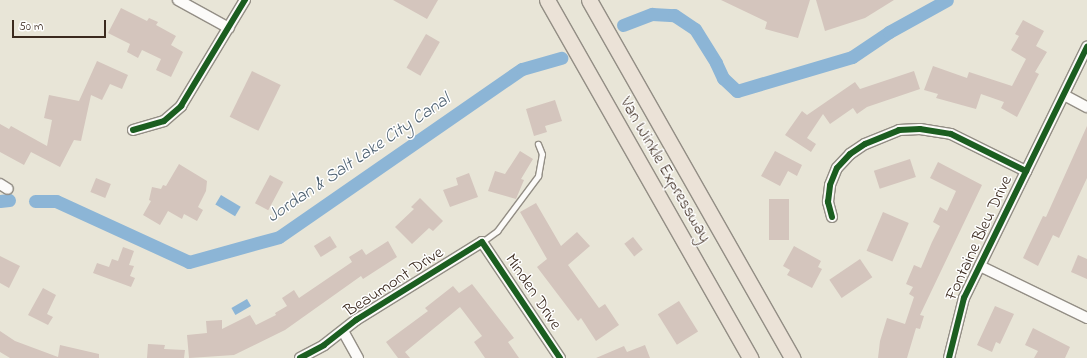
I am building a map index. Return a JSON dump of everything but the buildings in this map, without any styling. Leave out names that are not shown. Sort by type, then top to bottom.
[{"type":"main road","name":"Van Winkle Expressway","points":[[547,0],[750,358]]},
{"type":"main road","name":"Van Winkle Expressway","points":[[589,0],[792,358]]},
{"type":"street","points":[[178,0],[229,28]]},
{"type":"street","points":[[133,130],[158,124],[181,106],[245,0]]},
{"type":"street","name":"Fontaine Bleu Drive","points":[[949,358],[964,298],[1087,47]]},
{"type":"street","points":[[1064,95],[1087,107]]},
{"type":"street","points":[[832,217],[828,202],[830,185],[837,168],[850,154],[865,144],[899,130],[920,129],[950,134],[1026,171]]},
{"type":"street","name":"Beaumont Drive","points":[[300,358],[482,242]]},
{"type":"street","name":"Minden Drive","points":[[482,242],[560,358]]},
{"type":"street","points":[[980,266],[1087,318]]},
{"type":"street","points":[[343,331],[358,358]]},
{"type":"lane","points":[[482,242],[497,231],[538,176],[542,154],[538,144]]},
{"type":"water","points":[[221,195],[241,207],[235,216],[215,204]]},
{"type":"water","points":[[247,299],[251,306],[235,315],[231,308]]},
{"type":"waterway","name":"Jordan & Salt Lake City Canal","points":[[623,25],[652,14],[674,15],[695,29],[716,63],[723,78],[737,91],[852,57],[889,32],[947,0]]},
{"type":"waterway","name":"Jordan & Salt Lake City Canal","points":[[35,201],[56,201],[189,262],[279,237],[522,69],[561,58]]},
{"type":"waterway","name":"Jordan & Salt Lake City Canal","points":[[0,201],[9,200]]},
{"type":"cycle path","points":[[133,130],[164,121],[181,106],[245,0]]},
{"type":"cycle path","points":[[949,358],[964,298],[1087,47]]},
{"type":"cycle path","points":[[832,217],[828,202],[830,185],[837,168],[850,154],[865,144],[899,130],[920,129],[951,134],[1026,171]]},
{"type":"cycle path","points":[[300,358],[324,345],[356,320],[482,242],[560,358]]}]
